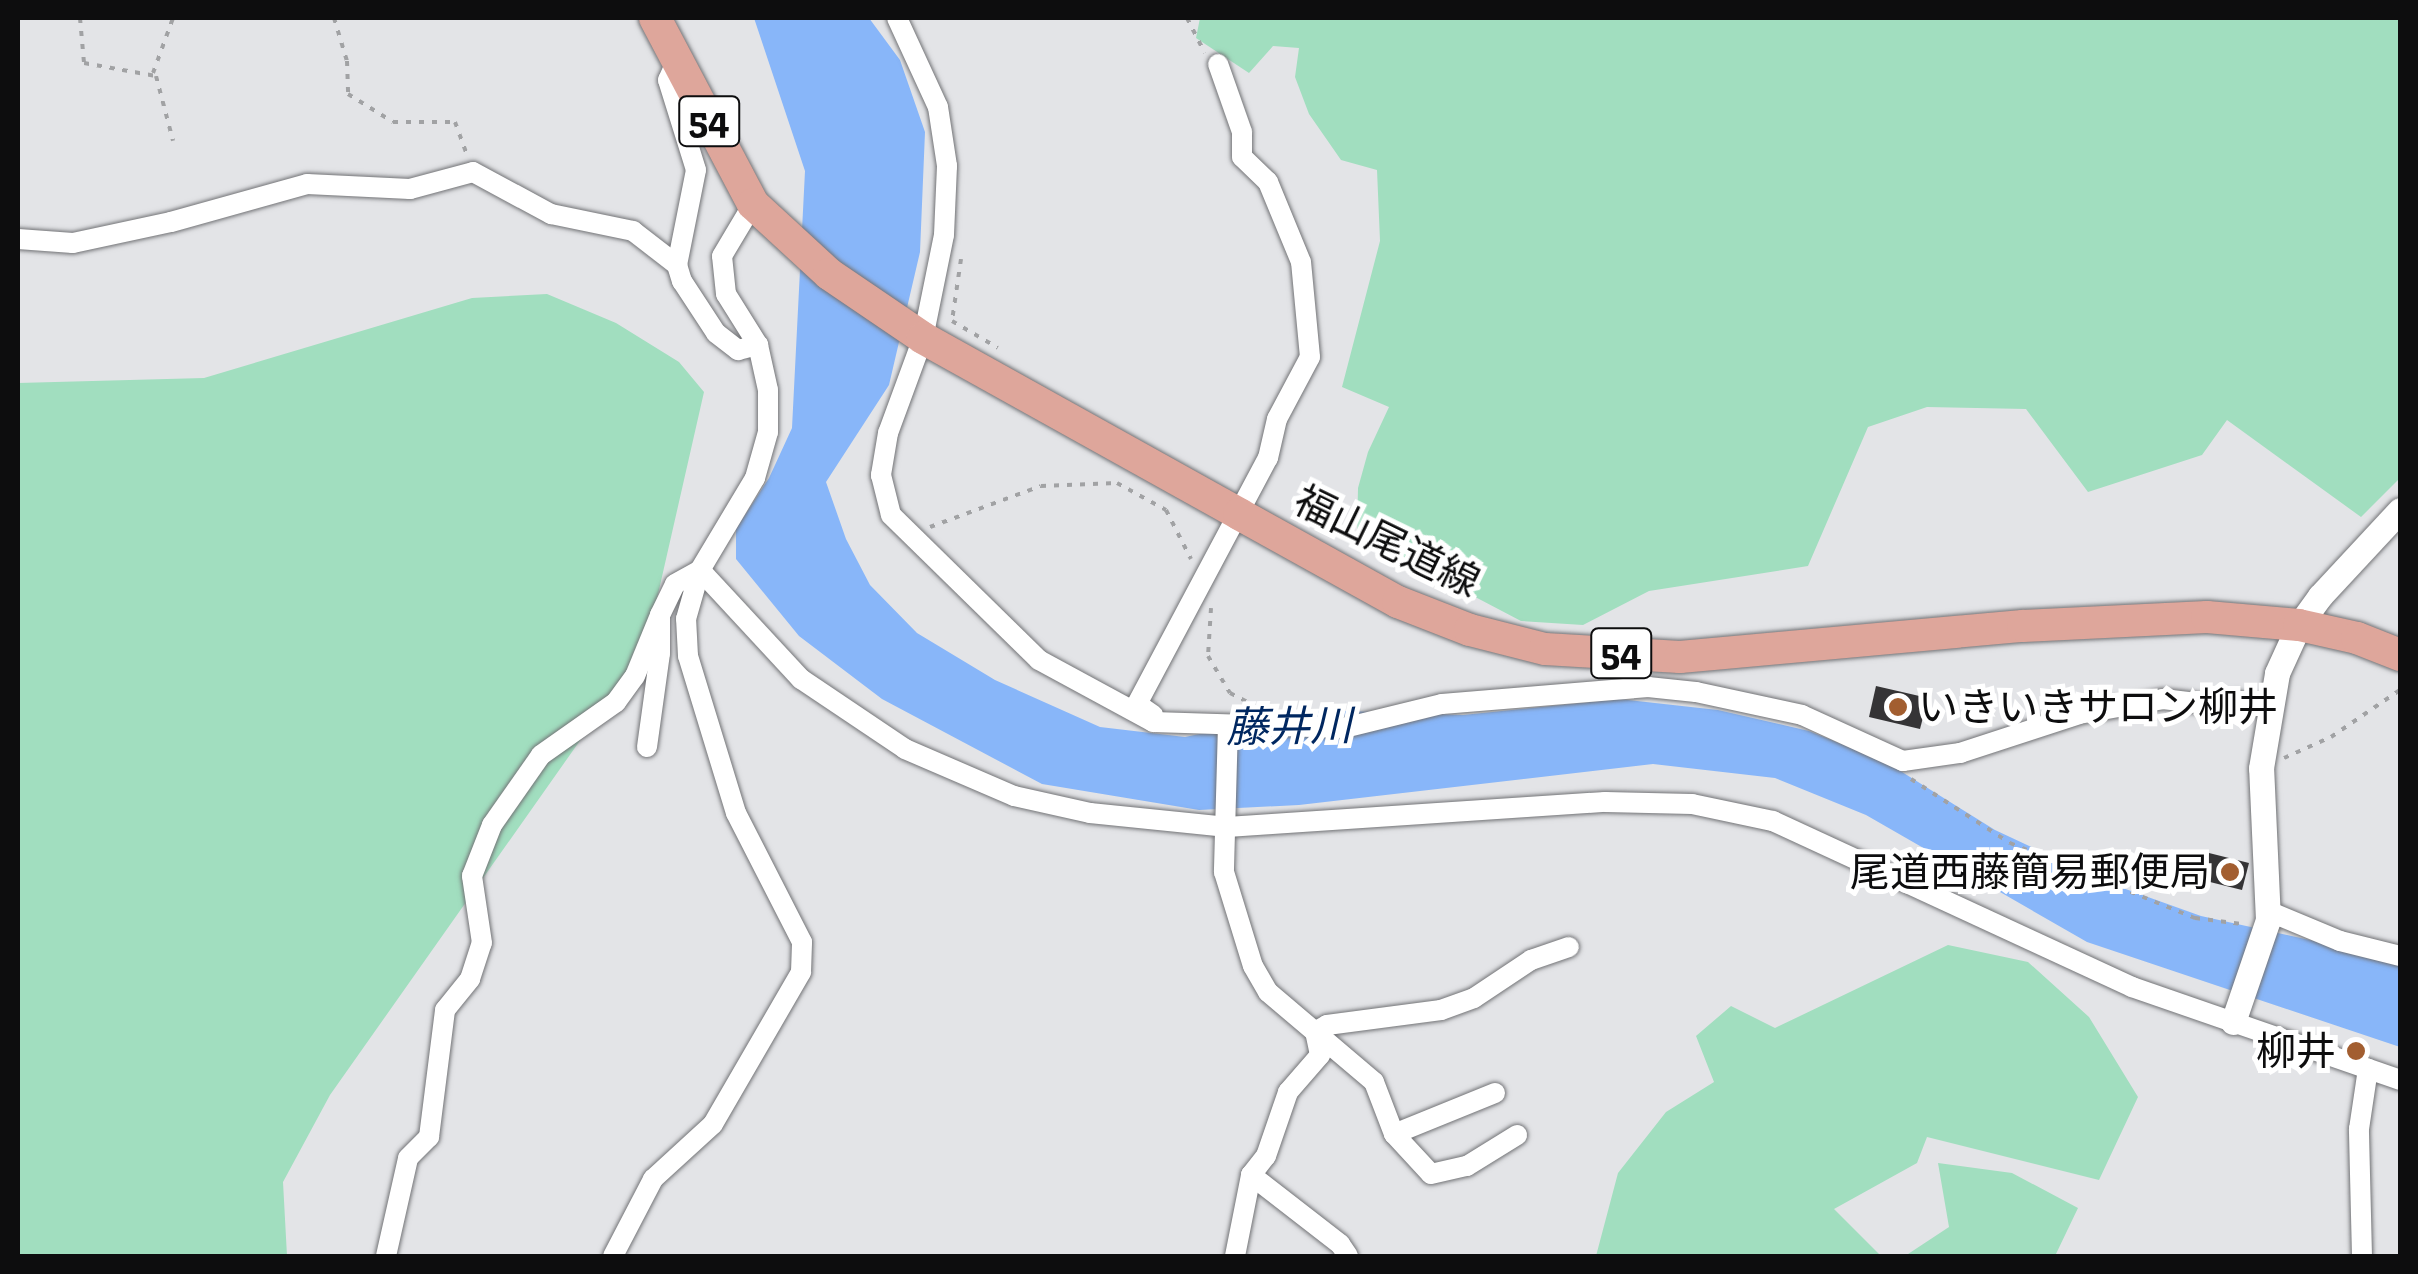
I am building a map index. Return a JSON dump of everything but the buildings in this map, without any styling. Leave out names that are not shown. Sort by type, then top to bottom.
[{"type":"main road","name":"福山尾道線","points":[[656,18],[761,213],[830,274],[918,334],[1239,514],[1398,602],[1470,630],[1545,649],[1680,657],[2024,626],[2207,617],[2299,626],[2358,638],[2400,655]]},
{"type":"street","points":[[897,18],[938,106],[947,166],[944,235],[888,433],[881,475],[892,515],[923,551],[1040,660],[1153,722],[1344,728],[1442,704],[1648,687],[1696,692],[1802,715],[1903,761],[1960,753],[2079,714],[2163,699],[2204,704],[2237,701],[2268,708]]},
{"type":"street","points":[[677,60],[668,80],[696,170],[677,265],[682,281],[716,333],[738,350],[758,345]]},
{"type":"street","points":[[1153,722],[1154,716],[1136,704],[1268,458],[1277,419],[1310,356],[1301,262],[1268,182],[1242,157],[1242,132],[1218,64]]},
{"type":"street","points":[[18,240],[73,243],[171,222],[308,184],[410,190],[473,172],[551,214],[633,231],[677,265]]},
{"type":"street","points":[[612,1256],[653,1179],[712,1124],[801,972],[802,942],[736,813],[688,656],[686,620],[700,570],[755,478],[768,432],[768,390],[758,345],[726,294],[722,256],[761,213]]},
{"type":"street","points":[[2233,1022],[2267,920],[2260,768],[2277,673],[2299,626],[2320,596],[2400,510]]},
{"type":"street","points":[[386,1256],[408,1158],[429,1137],[445,1010],[470,979],[482,943],[472,876],[492,825],[541,754],[616,702],[635,676],[675,584],[700,570]]},
{"type":"street","points":[[700,570],[801,679],[904,749],[1014,796],[1090,813],[1227,827],[1605,802],[1708,808],[1773,820],[2132,987],[2400,1080]]},
{"type":"street","points":[[647,746],[660,653],[660,615]]},
{"type":"street","points":[[1648,687],[1680,657]]},
{"type":"street","points":[[1228,725],[1224,872],[1253,966],[1268,992],[1374,1082],[1394,1134],[1431,1174],[1467,1166],[1517,1134]]},
{"type":"street","points":[[2267,920],[2400,956]]},
{"type":"street","points":[[1316,1032],[1328,1025],[1440,1010],[1474,998],[1531,960],[1570,947]]},
{"type":"street","points":[[1235,1256],[1251,1175],[1266,1156],[1288,1092],[1320,1055],[1316,1032]]},
{"type":"street","points":[[2362,1256],[2359,1129],[2368,1069]]},
{"type":"street","points":[[1394,1134],[1495,1093]]},
{"type":"street","points":[[1251,1175],[1340,1244],[1348,1256]]},
{"type":"path","points":[[80,18],[84,63],[153,73]]},
{"type":"path","points":[[172,141],[153,73],[173,18]]},
{"type":"path","points":[[334,18],[347,61],[348,94],[393,122],[455,122],[473,172]]},
{"type":"path","points":[[1187,18],[1204,53],[1218,64]]},
{"type":"path","points":[[962,243],[952,320],[1001,350]]},
{"type":"path","points":[[923,551],[922,530],[1041,486],[1117,483],[1166,510],[1183,548],[1206,579],[1213,618],[1208,656],[1230,694],[1264,710],[1270,726]]},
{"type":"path","points":[[2260,768],[2331,738],[2400,690]]},
{"type":"path","points":[[1903,761],[1912,782],[2010,843],[2195,918],[2250,924],[2267,920]]},
{"type":"green space","points":[[1200,18],[2400,18],[2400,478],[2361,517],[2227,420],[2202,455],[2088,492],[2026,409],[1927,407],[1868,427],[1808,566],[1649,591],[1583,625],[1521,621],[1357,535],[1358,488],[1368,452],[1389,407],[1342,387],[1380,241],[1377,170],[1341,160],[1309,114],[1295,77],[1299,48],[1273,46],[1249,73],[1196,38]]},
{"type":"green space","points":[[547,294],[616,323],[679,362],[704,392],[646,647],[330,1095],[283,1182],[287,1256],[18,1256],[18,383],[204,378],[472,298]]},
{"type":"green space","points":[[1948,945],[2028,962],[2089,1017],[2138,1097],[2099,1180],[1927,1137],[1917,1163],[1834,1209],[1881,1256],[1596,1256],[1618,1173],[1666,1112],[1714,1082],[1696,1036],[1731,1006],[1775,1028]]},
{"type":"green space","points":[[1938,1163],[2012,1173],[2078,1208],[2055,1256],[1905,1256],[1949,1227]]},
{"type":"water","name":"藤井川","points":[[754,18],[869,18],[900,60],[925,132],[920,252],[889,385],[826,482],[846,539],[870,585],[917,633],[995,680],[1100,727],[1185,737],[1315,710],[1463,715],[1619,699],[1718,710],[1809,731],[1886,762],[1995,830],[2106,882],[2201,916],[2400,960],[2400,1047],[2087,942],[1866,815],[1775,778],[1653,764],[1299,805],[1199,810],[1042,784],[882,699],[799,636],[736,559],[736,529],[769,478],[792,428],[805,171]]},
{"type":"place","name":"いきいきサロン柳井","points":[[1898,707]]},
{"type":"place","name":"尾道西藤簡易郵便局","points":[[2230,872]]},
{"type":"place","name":"柳井","points":[[2356,1051]]}]
